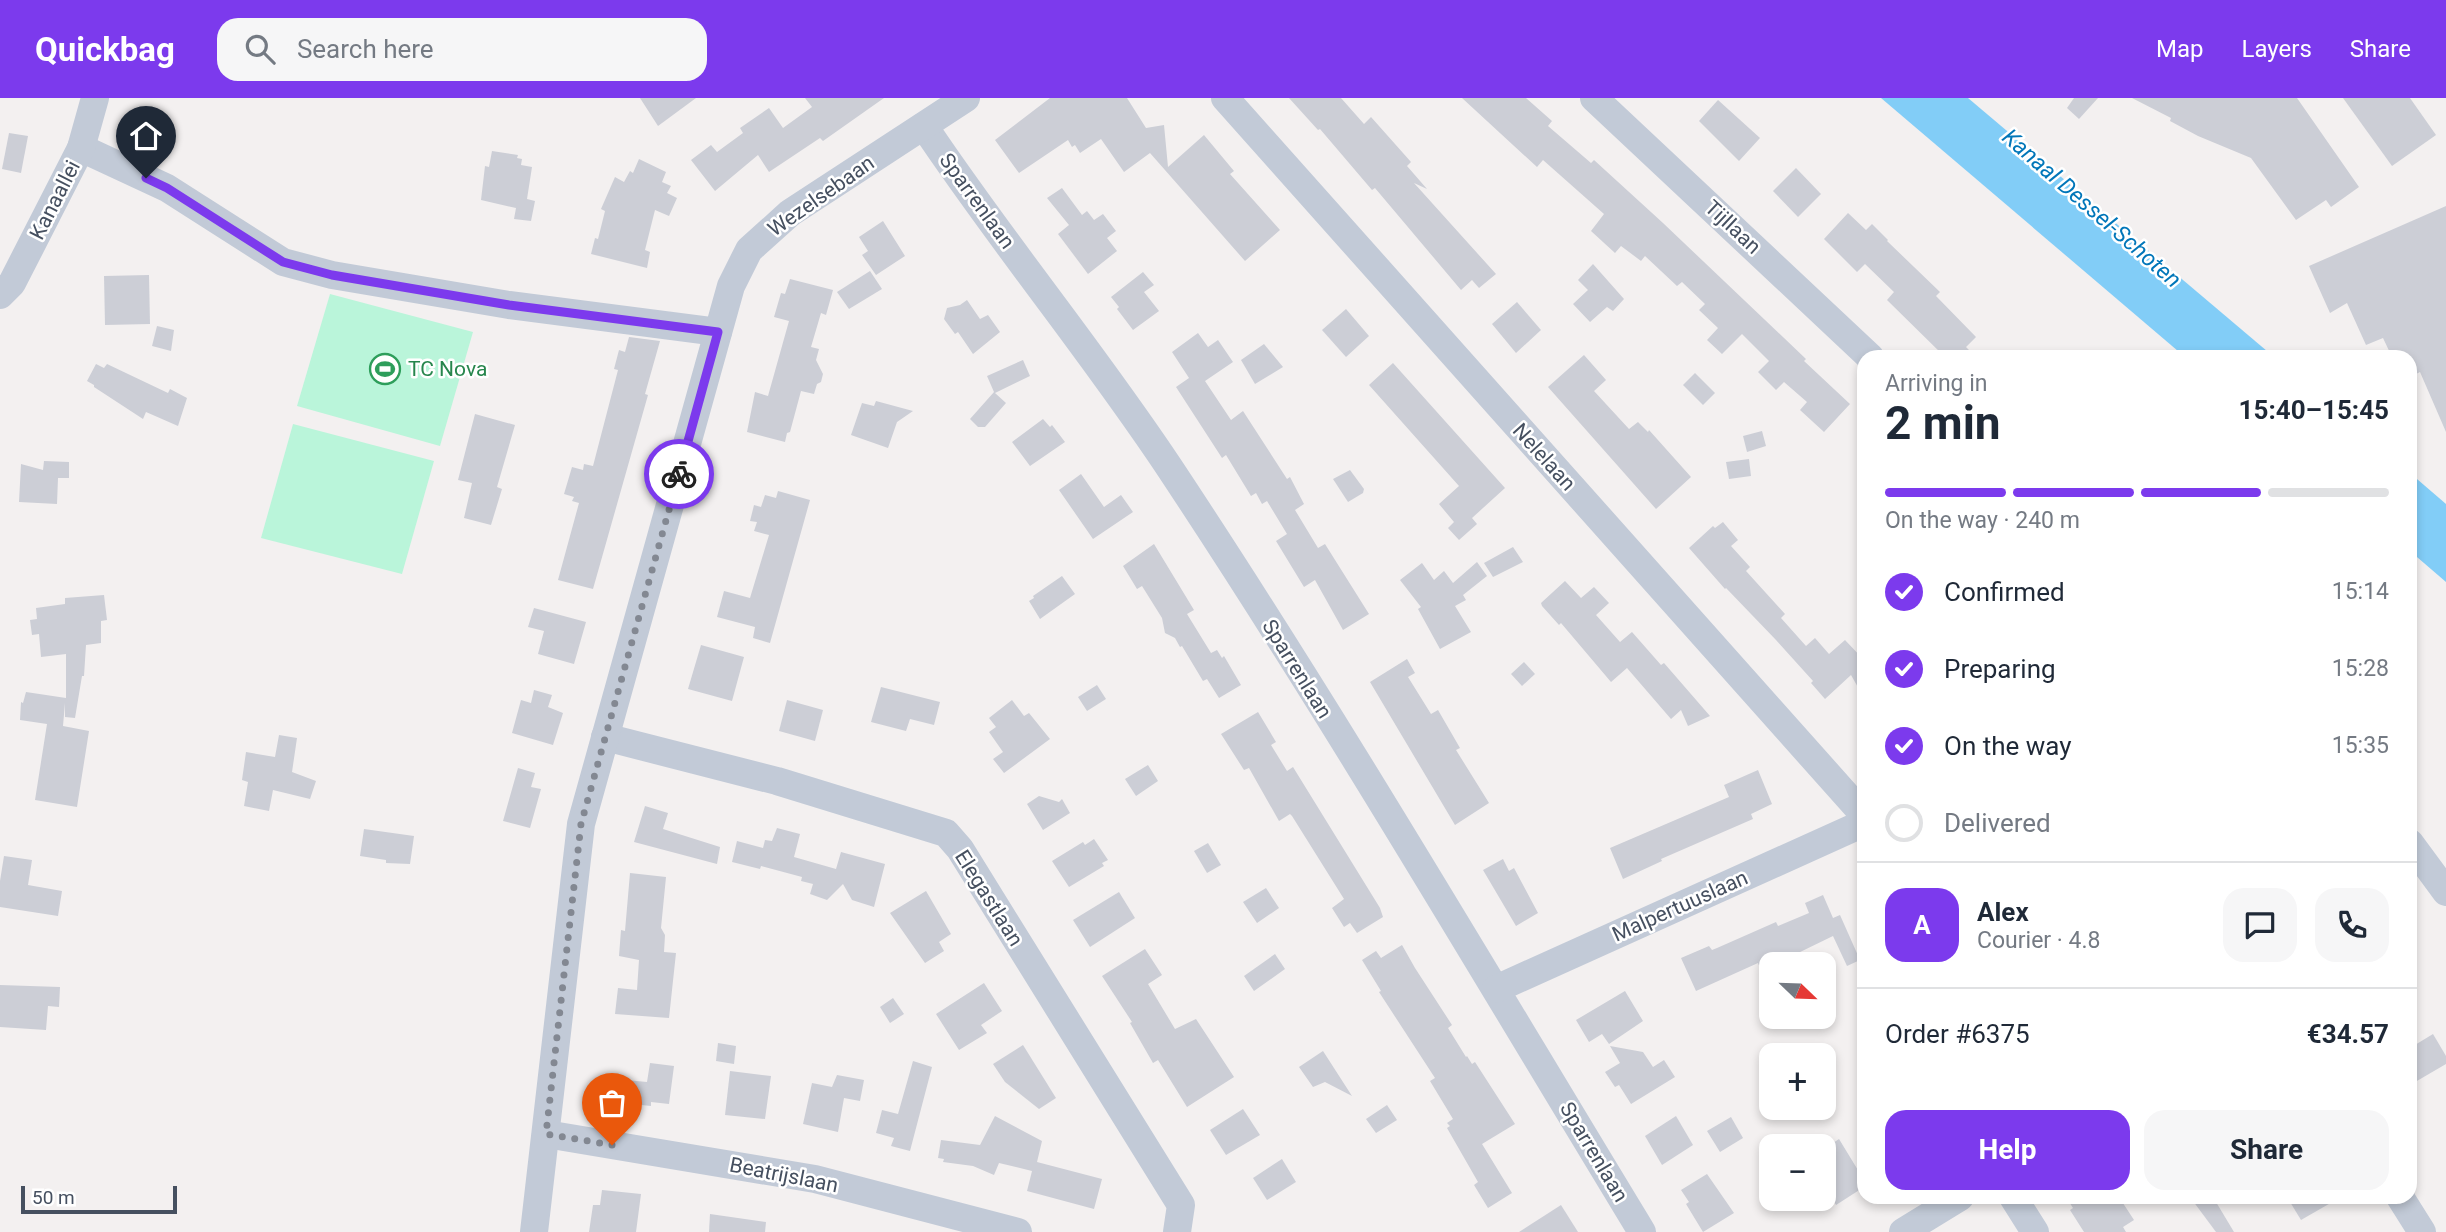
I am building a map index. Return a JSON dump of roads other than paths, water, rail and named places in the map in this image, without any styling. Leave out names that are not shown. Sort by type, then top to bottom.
[{"type":"street","name":"Kanaallei","points":[[0,295],[12,284],[81,148],[95,98]]},
{"type":"street","name":"Wezelsebaan","points":[[534,1232],[581,824],[731,286],[749,250],[790,213],[966,98]]},
{"type":"street","name":"Nelelaan","points":[[1225,98],[1857,807]]},
{"type":"street","name":"Tijllaan","points":[[1594,98],[1863,350]]},
{"type":"street","name":"Sparrenlaan","points":[[924,126],[1169,467],[1235,568],[1496,989],[1642,1232]]},
{"type":"street","points":[[81,148],[167,188],[283,262],[332,275],[509,305],[718,332]]},
{"type":"street","name":"Elegastlaan","points":[[605,737],[776,781],[946,833],[960,849],[1181,1205],[1177,1232]]},
{"type":"street","name":"Malpertuuslaan","points":[[1496,989],[1857,825]]},
{"type":"street","points":[[2417,852],[2446,892]]},
{"type":"street","name":"Beatrijslaan","points":[[546,1134],[815,1179],[1018,1232]]},
{"type":"street","points":[[1903,1232],[1949,1204]]},
{"type":"street","points":[[2017,1204],[2035,1232]]},
{"type":"street","points":[[2404,1204],[2421,1232]]},
{"type":"water","name":"Kanaal Dessel-Schoten","points":[[1881,98],[1968,98],[2266,350],[2177,350]]},
{"type":"water","points":[[2417,479],[2446,504],[2446,582],[2417,557]]},
{"type":"place","name":"TC Nova","points":[[385,369]]}]
